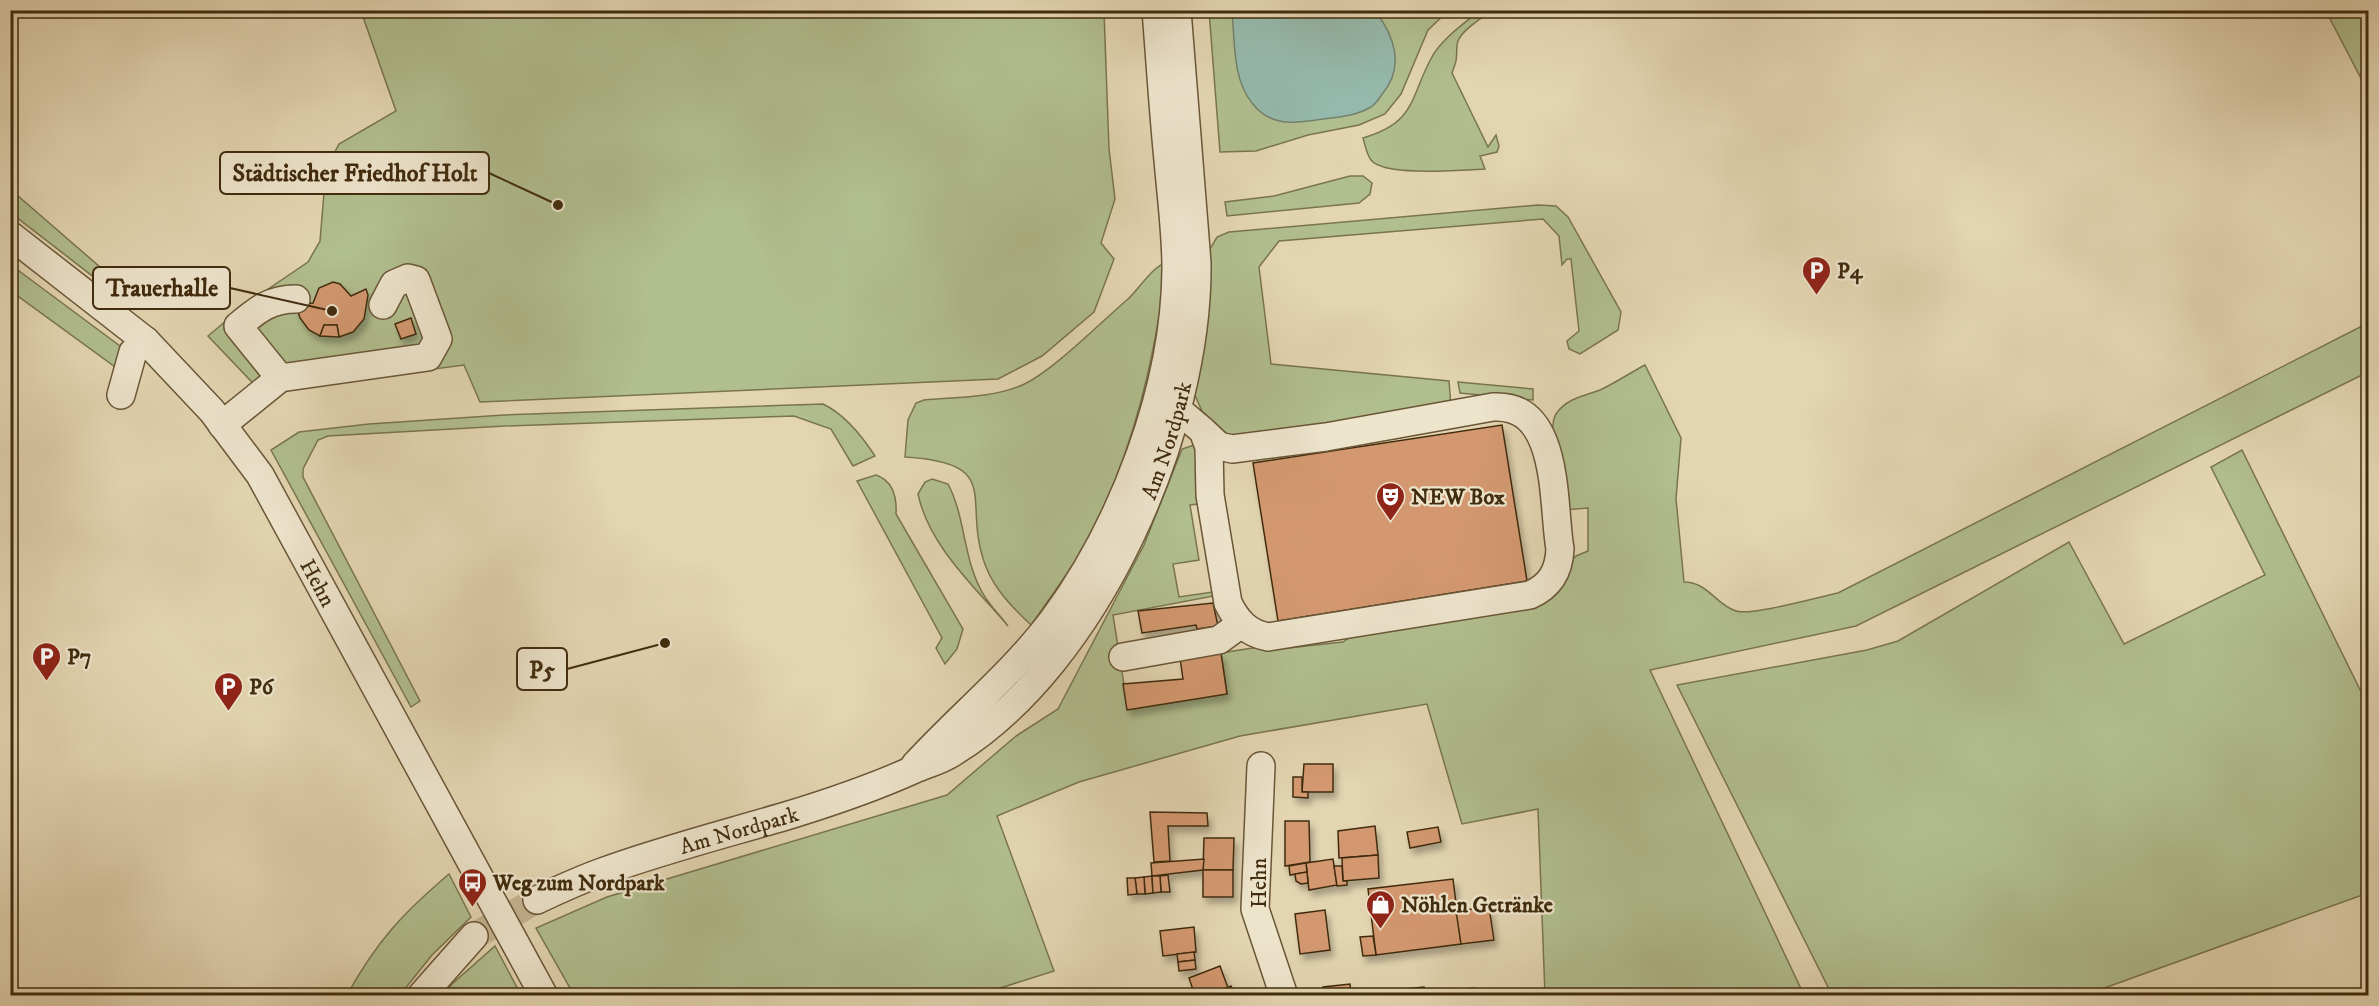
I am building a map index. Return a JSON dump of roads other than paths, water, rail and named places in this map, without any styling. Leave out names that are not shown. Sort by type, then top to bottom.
[{"type":"street","name":"Am Nordpark","points":[[908,772],[1039,637],[1082,578],[1120,505],[1151,417],[1169,342],[1176,270],[1173,206],[1156,10]]},
{"type":"street","name":"Am Nordpark","points":[[537,900],[601,872],[867,791],[951,753],[998,719],[1048,668],[1072,636],[1143,513],[1174,426],[1191,341],[1197,292],[1177,10]]},
{"type":"street","name":"Hehn","points":[[10,235],[146,341],[212,411],[260,475],[544,996]]},
{"type":"street","points":[[222,425],[280,378],[359,365],[415,361],[428,357],[438,339],[417,280],[408,278],[394,284],[383,305]]},
{"type":"street","points":[[280,378],[238,326],[262,306],[282,299],[296,299]]},
{"type":"street","points":[[121,395],[133,352],[146,341]]},
{"type":"street","points":[[1177,409],[1203,431],[1220,446],[1232,449],[1326,437],[1503,406],[1524,414],[1542,434],[1547,448],[1560,549],[1559,562],[1549,582],[1530,595],[1268,637],[1259,635],[1241,624],[1228,603],[1210,476],[1209,447],[1203,431]]},
{"type":"street","points":[[1210,476],[1218,460],[1232,449]]},
{"type":"street","points":[[1123,657],[1219,640],[1241,624]]},
{"type":"street","name":"Hehn","points":[[1261,766],[1255,909],[1284,996]]},
{"type":"street","points":[[420,996],[474,936]]},
{"type":"water","points":[[1232,11],[1375,11],[1392,40],[1395,62],[1390,83],[1373,106],[1353,114],[1303,122],[1284,122],[1267,117],[1252,103],[1241,82],[1236,59]]},
{"type":"tunnel","points":[[474,936],[537,900]]},
{"type":"place","name":"Städtischer Friedhof Holt","points":[[558,205]]},
{"type":"place","name":"P4","points":[[1816,296]]},
{"type":"place","name":"Trauerhalle","points":[[332,311]]},
{"type":"place","name":"NEW Box","points":[[1390,522]]},
{"type":"place","name":"P5","points":[[665,643]]},
{"type":"place","name":"P7","points":[[46,682]]},
{"type":"place","name":"P6","points":[[228,712]]},
{"type":"place","name":"Weg zum Nordpark","points":[[472,908]]},
{"type":"place","name":"Nöhlen Getränke","points":[[1380,930]]}]
